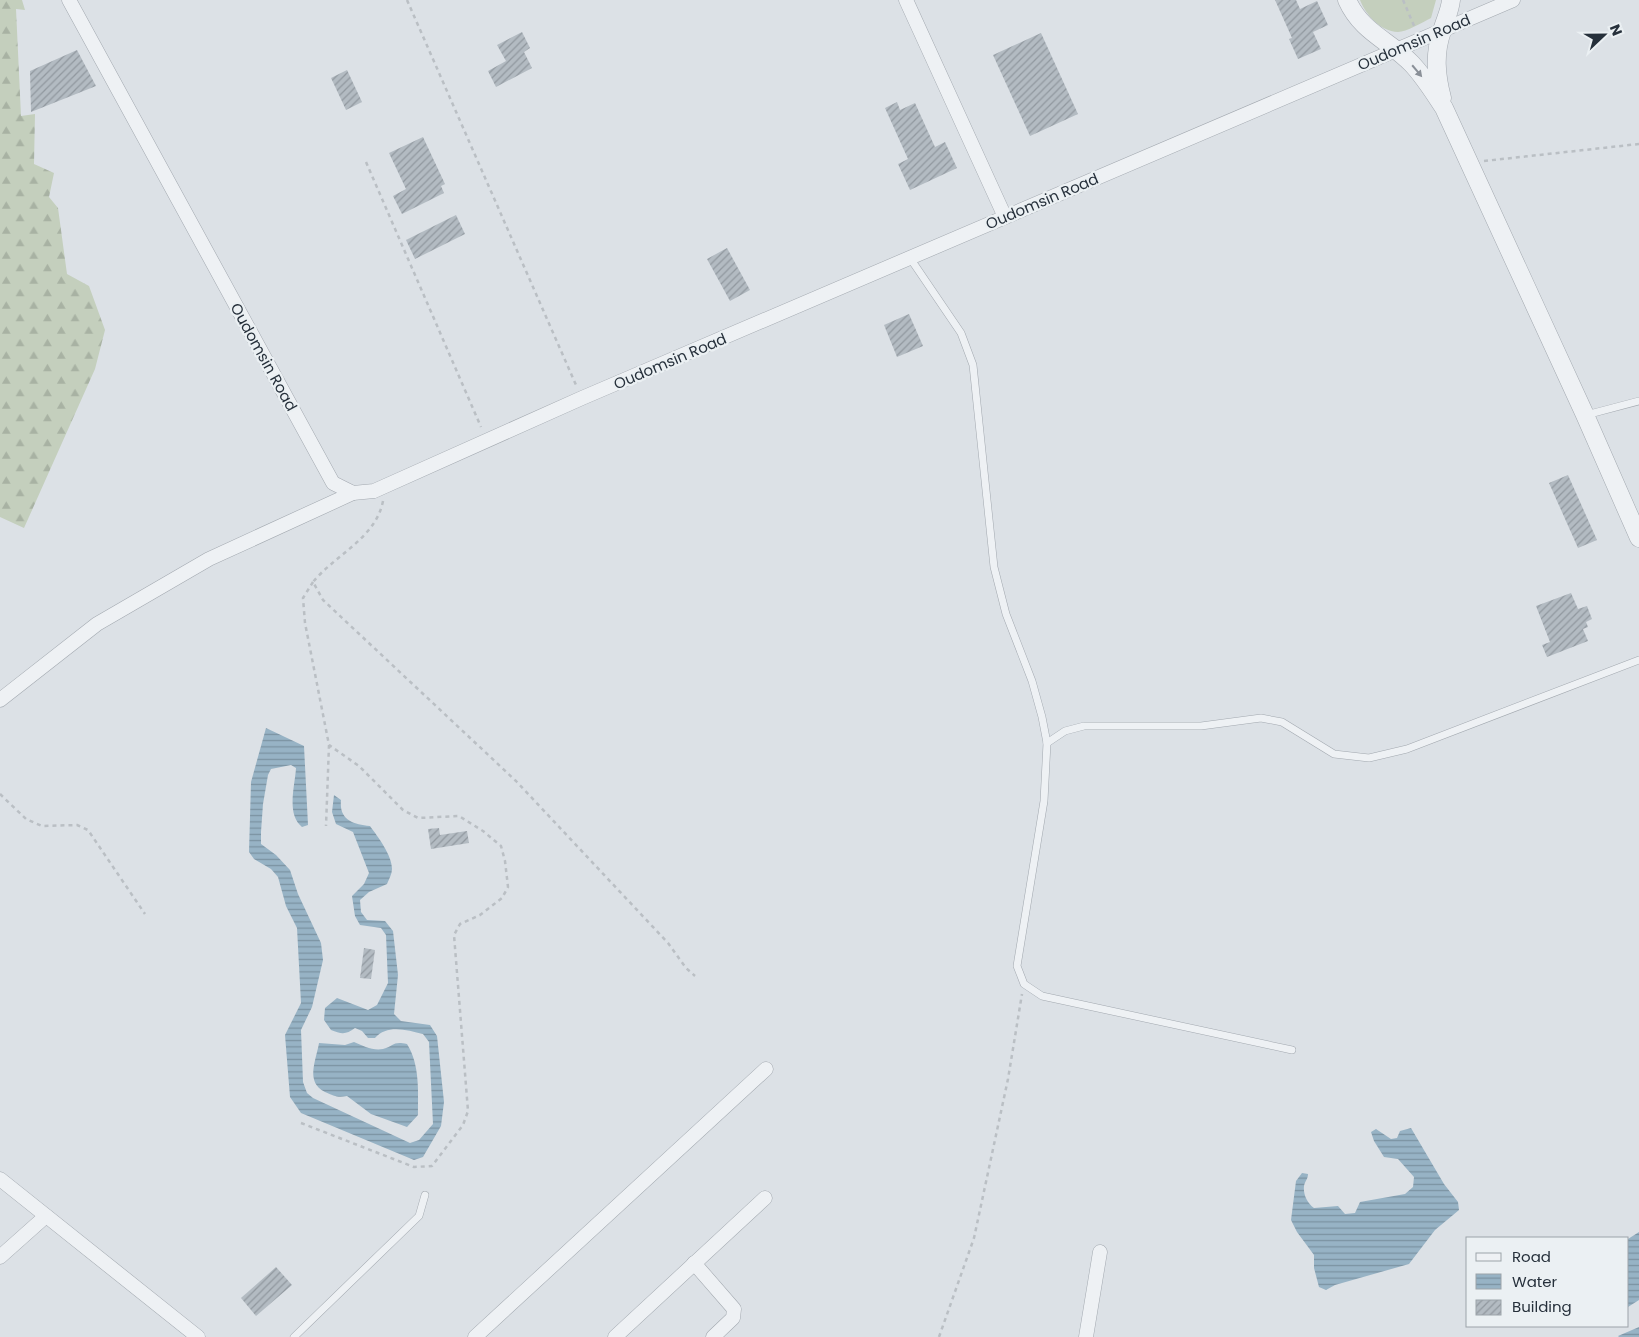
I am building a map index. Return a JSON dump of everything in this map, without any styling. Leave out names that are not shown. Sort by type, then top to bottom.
[{"type":"street","name":"Oudomsin Road","points":[[68,0],[333,483],[352,492],[374,491],[582,398],[1513,0]]},
{"type":"street","points":[[906,0],[1004,217]]},
{"type":"street","points":[[1347,0],[1359,22],[1411,64],[1427,82],[1444,108],[1585,415],[1639,538]]},
{"type":"street","points":[[1444,108],[1436,78],[1436,52],[1450,9],[1451,0]]},
{"type":"street","points":[[0,700],[97,624],[209,559],[352,492]]},
{"type":"street","points":[[475,1337],[766,1069]]},
{"type":"street","points":[[0,1179],[198,1337]]},
{"type":"street","points":[[615,1337],[765,1198]]},
{"type":"street","points":[[0,1257],[46,1216]]},
{"type":"street","points":[[1086,1337],[1100,1252]]},
{"type":"street","points":[[694,1263],[734,1309],[733,1318],[713,1337]]},
{"type":"lane","points":[[910,258],[961,333],[973,365],[994,567],[1006,614],[1032,681],[1047,743],[1044,801],[1017,966],[1024,984],[1042,996],[1292,1050]]},
{"type":"lane","points":[[1585,415],[1639,401]]},
{"type":"lane","points":[[1047,743],[1065,731],[1084,726],[1201,726],[1261,718],[1282,722],[1334,754],[1370,758],[1407,749],[1639,660]]},
{"type":"lane","points":[[294,1337],[419,1216],[425,1195]]},
{"type":"path","points":[[407,0],[582,398]]},
{"type":"path","points":[[1403,0],[1420,40]]},
{"type":"path","points":[[1470,162],[1639,144]]},
{"type":"path","points":[[366,162],[487,440]]},
{"type":"path","points":[[326,826],[329,745],[305,623],[303,598],[322,571],[364,536],[381,512],[386,485]]},
{"type":"path","points":[[313,582],[323,600],[516,781],[668,943],[686,968],[695,976]]},
{"type":"path","points":[[301,1123],[414,1167],[432,1166],[463,1125],[468,1111],[454,935],[460,924],[480,916],[502,898],[508,887],[501,846],[483,831],[459,816],[418,818],[403,810],[359,766],[329,745]]},
{"type":"path","points":[[0,794],[26,819],[42,826],[77,825],[88,830],[145,914]]},
{"type":"path","points":[[939,1337],[974,1238],[1008,1078],[1024,984]]},
{"type":"green space","points":[[0,0],[22,0],[25,10],[16,9],[21,116],[35,114],[34,164],[54,173],[49,197],[58,208],[67,274],[89,286],[105,330],[95,369],[24,528],[0,517]]},
{"type":"green space","points":[[1360,0],[1436,0],[1431,18],[1410,29],[1398,32],[1385,29],[1374,21]]},
{"type":"water","points":[[266,728],[304,746],[308,825],[302,827],[294,815],[293,799],[296,768],[291,765],[271,769],[268,775],[263,804],[261,844],[276,855],[290,870],[298,894],[321,943],[323,960],[312,1007],[301,1030],[303,1082],[307,1093],[313,1098],[410,1143],[419,1140],[433,1124],[429,1042],[423,1034],[398,1029],[385,1031],[375,1038],[368,1038],[362,1031],[355,1028],[343,1033],[331,1030],[324,1020],[325,1008],[337,998],[368,1010],[377,1005],[388,983],[386,935],[381,928],[360,925],[355,916],[352,896],[364,884],[369,873],[353,832],[336,824],[332,812],[334,795],[341,800],[342,812],[348,820],[370,826],[390,858],[392,873],[387,884],[369,892],[360,900],[361,912],[367,920],[385,921],[393,931],[398,975],[394,1014],[401,1021],[430,1025],[437,1036],[444,1102],[441,1126],[423,1157],[414,1160],[301,1113],[290,1097],[285,1035],[301,1003],[297,928],[286,906],[278,877],[271,869],[254,859],[249,852],[251,782]]},
{"type":"water","points":[[354,1042],[376,1049],[387,1048],[396,1043],[407,1044],[416,1069],[418,1115],[407,1127],[371,1114],[347,1096],[341,1097],[325,1092],[315,1083],[313,1070],[319,1043],[345,1045]]},
{"type":"water","points":[[1411,1128],[1444,1184],[1458,1202],[1459,1210],[1435,1230],[1409,1264],[1335,1285],[1326,1290],[1319,1287],[1314,1268],[1314,1255],[1297,1232],[1291,1220],[1296,1181],[1302,1173],[1308,1174],[1304,1186],[1307,1201],[1314,1208],[1338,1206],[1345,1214],[1355,1213],[1360,1202],[1405,1194],[1413,1187],[1414,1177],[1398,1159],[1384,1157],[1371,1132],[1376,1129],[1391,1139],[1397,1138],[1400,1131]]},
{"type":"water","points":[[1639,1232],[1639,1300],[1629,1306],[1629,1238]]},
{"type":"water","points":[[1639,1327],[1639,1337],[1618,1336]]},
{"type":"building","points":[[1275,0],[1296,0],[1300,9],[1317,1],[1328,25],[1313,32],[1321,49],[1298,59],[1289,39],[1292,38]]},
{"type":"building","points":[[522,32],[530,48],[524,52],[532,68],[496,87],[488,71],[506,61],[497,45]]},
{"type":"building","points":[[1041,33],[1078,114],[1030,136],[993,55]]},
{"type":"building","points":[[77,50],[96,86],[31,112],[30,71]]},
{"type":"building","points":[[347,70],[362,102],[346,110],[331,78]]},
{"type":"building","points":[[897,102],[900,110],[915,103],[935,147],[945,142],[957,168],[910,190],[898,164],[908,159],[885,108]]},
{"type":"building","points":[[423,137],[445,184],[441,186],[444,193],[402,214],[393,196],[406,189],[389,153]]},
{"type":"building","points":[[456,215],[465,234],[415,259],[406,240]]},
{"type":"building","points":[[727,248],[750,290],[730,301],[707,259]]},
{"type":"building","points":[[909,314],[923,346],[897,357],[884,325]]},
{"type":"building","points":[[1568,475],[1597,540],[1578,548],[1549,483]]},
{"type":"building","points":[[1571,593],[1578,609],[1587,606],[1592,619],[1586,622],[1588,627],[1583,629],[1588,641],[1547,657],[1542,645],[1550,642],[1536,606]]},
{"type":"building","points":[[439,828],[440,835],[467,831],[469,843],[431,849],[428,829]]},
{"type":"building","points":[[364,948],[375,950],[371,979],[360,978]]},
{"type":"building","points":[[276,1267],[292,1285],[256,1316],[241,1298]]}]
